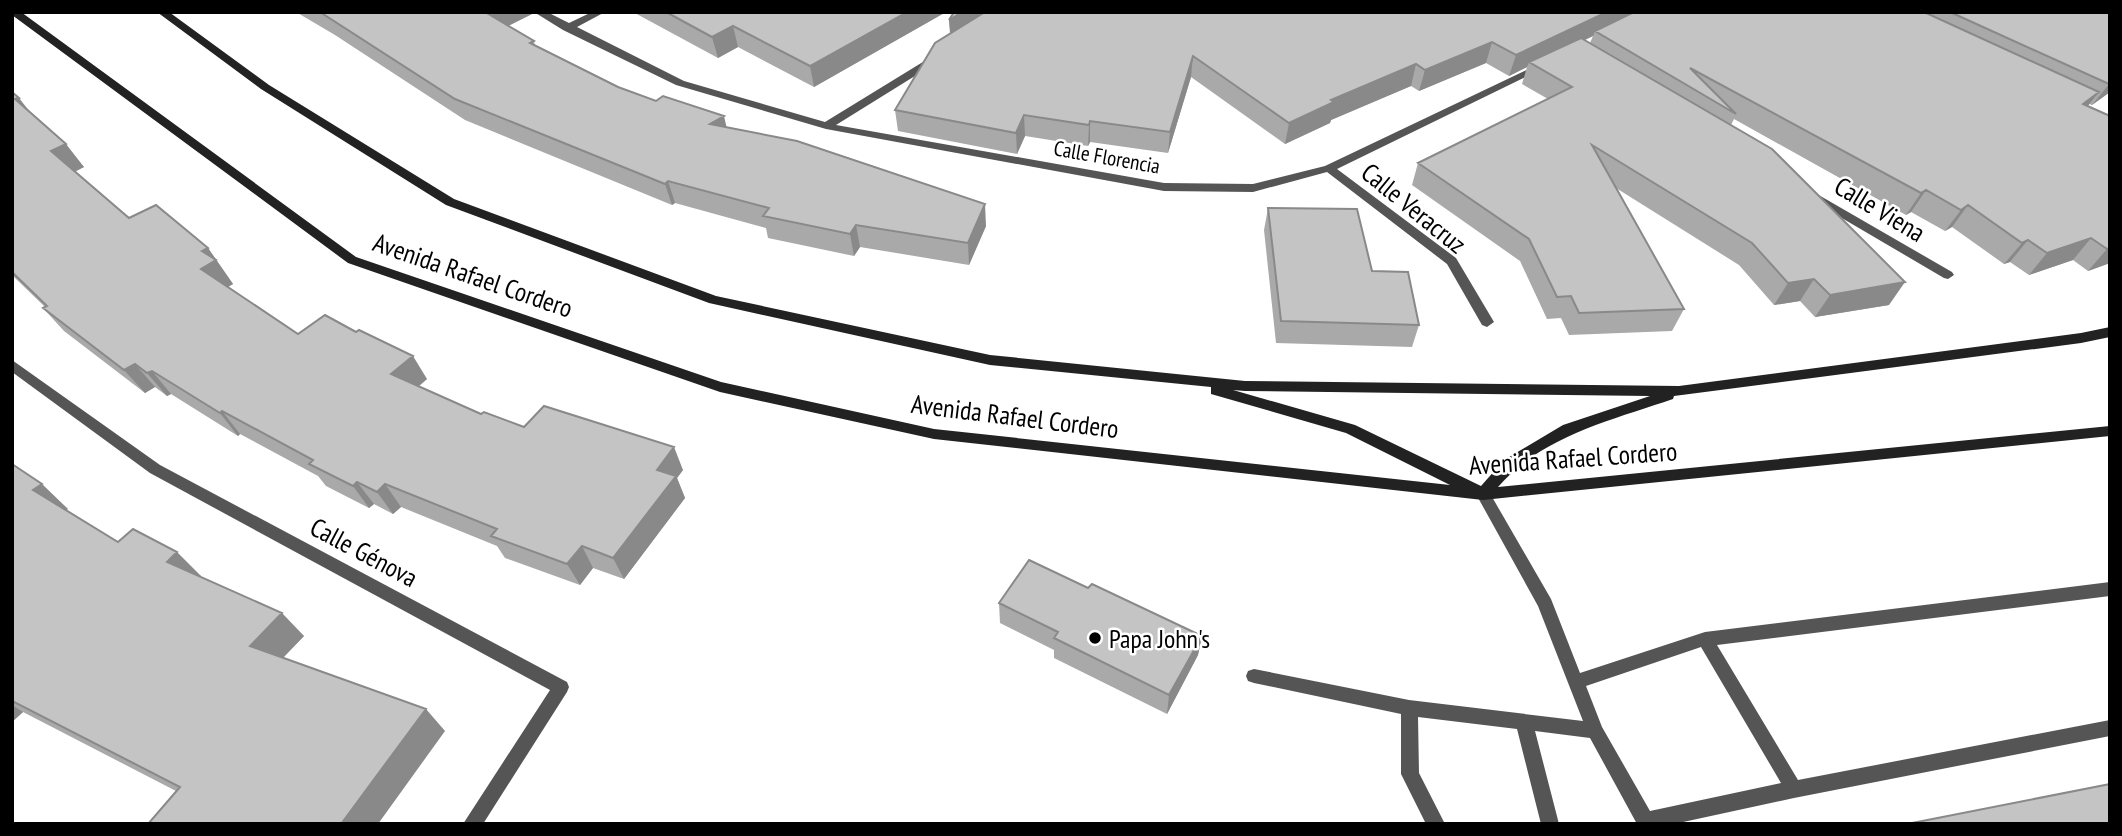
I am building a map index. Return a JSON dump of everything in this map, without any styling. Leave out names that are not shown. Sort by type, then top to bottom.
[{"type":"main road","name":"Avenida Rafael Cordero","points":[[14,12],[352,260],[720,387],[934,434],[1483,494],[2110,431]]},
{"type":"main road","name":"Avenida Rafael Cordero","points":[[162,12],[265,87],[450,202],[714,300],[990,360],[1245,386],[1679,391],[2110,332]]},
{"type":"main road","points":[[1174,379],[1350,429],[1483,494],[1509,464],[1568,429],[1679,391]]},
{"type":"street","name":"Calle Florencia","points":[[539,12],[680,83],[827,126],[1164,187],[1253,188],[1329,169],[1549,64]]},
{"type":"street","points":[[568,27],[600,12]]},
{"type":"street","points":[[827,126],[941,55]]},
{"type":"street","name":"Calle Veracruz","points":[[1329,169],[1452,261],[1488,322]]},
{"type":"street","name":"Calle Viena","points":[[1795,185],[1948,275]]},
{"type":"street","name":"Calle Génova","points":[[12,365],[155,470],[561,687],[472,824]]},
{"type":"street","points":[[1483,494],[1545,604],[1595,731],[1647,822],[1794,789],[2110,728]]},
{"type":"street","points":[[1576,682],[1706,639],[2110,589]]},
{"type":"street","points":[[1706,639],[1794,789]]},
{"type":"street","points":[[1254,676],[1409,708],[1595,731]]},
{"type":"street","points":[[1409,708],[1410,774],[1436,824]]},
{"type":"street","points":[[1524,723],[1550,824]]},
{"type":"building","points":[[320,12],[485,12],[534,41],[530,43],[618,87],[656,101],[663,96],[724,116],[710,124],[797,141],[985,204],[968,243],[856,225],[850,234],[763,216],[769,208],[668,181],[665,184],[455,99]]},
{"type":"building","points":[[666,12],[907,12],[810,66],[733,26],[712,37]]},
{"type":"building","points":[[954,12],[962,12],[949,20]]},
{"type":"building","points":[[985,12],[1607,12],[1516,55],[1492,42],[1425,70],[1416,64],[1331,100],[1334,102],[1289,123],[1193,56],[1170,132],[1090,121],[1089,125],[1024,115],[1016,133],[895,110],[935,43]]},
{"type":"building","points":[[1634,12],[1924,12],[2099,92],[2083,104],[2110,116],[2110,248],[2107,249],[2091,238],[2047,253],[2028,240],[2022,243],[1968,205],[1961,210],[1926,190],[1921,193],[1690,68],[1736,114],[1595,31]]},
{"type":"building","points":[[1950,12],[2110,12],[2110,83],[2109,84]]},
{"type":"building","points":[[1581,38],[1772,149],[1905,282],[1830,295],[1814,279],[1788,283],[1752,243],[1592,145],[1684,309],[1579,313],[1571,296],[1557,297],[1529,239],[1418,163],[1572,87],[1529,62]]},
{"type":"building","points":[[12,92],[19,98],[15,99],[66,144],[51,151],[129,218],[156,205],[208,248],[202,251],[216,260],[201,269],[298,334],[325,315],[356,332],[359,330],[413,356],[391,374],[481,414],[484,412],[524,427],[544,406],[674,447],[657,470],[676,476],[613,558],[582,546],[567,564],[491,536],[497,529],[385,484],[377,492],[357,482],[353,486],[309,464],[313,460],[222,411],[220,413],[152,371],[147,373],[135,364],[124,370],[43,308],[47,306],[12,272]]},
{"type":"building","points":[[1268,208],[1357,209],[1372,271],[1408,272],[1419,325],[1281,321]]},
{"type":"building","points":[[12,464],[42,484],[33,490],[118,542],[133,529],[177,552],[167,562],[282,613],[250,646],[426,709],[341,824],[148,824],[180,787],[12,701]]},
{"type":"building","name":"Papa John's","points":[[1029,560],[1088,588],[1092,584],[1202,636],[1169,695],[1054,638],[1058,632],[999,603]]},
{"type":"building","points":[[2110,784],[2110,824],[1907,824]]},
{"type":"place","name":"Papa John's","points":[[1095,638]]}]
